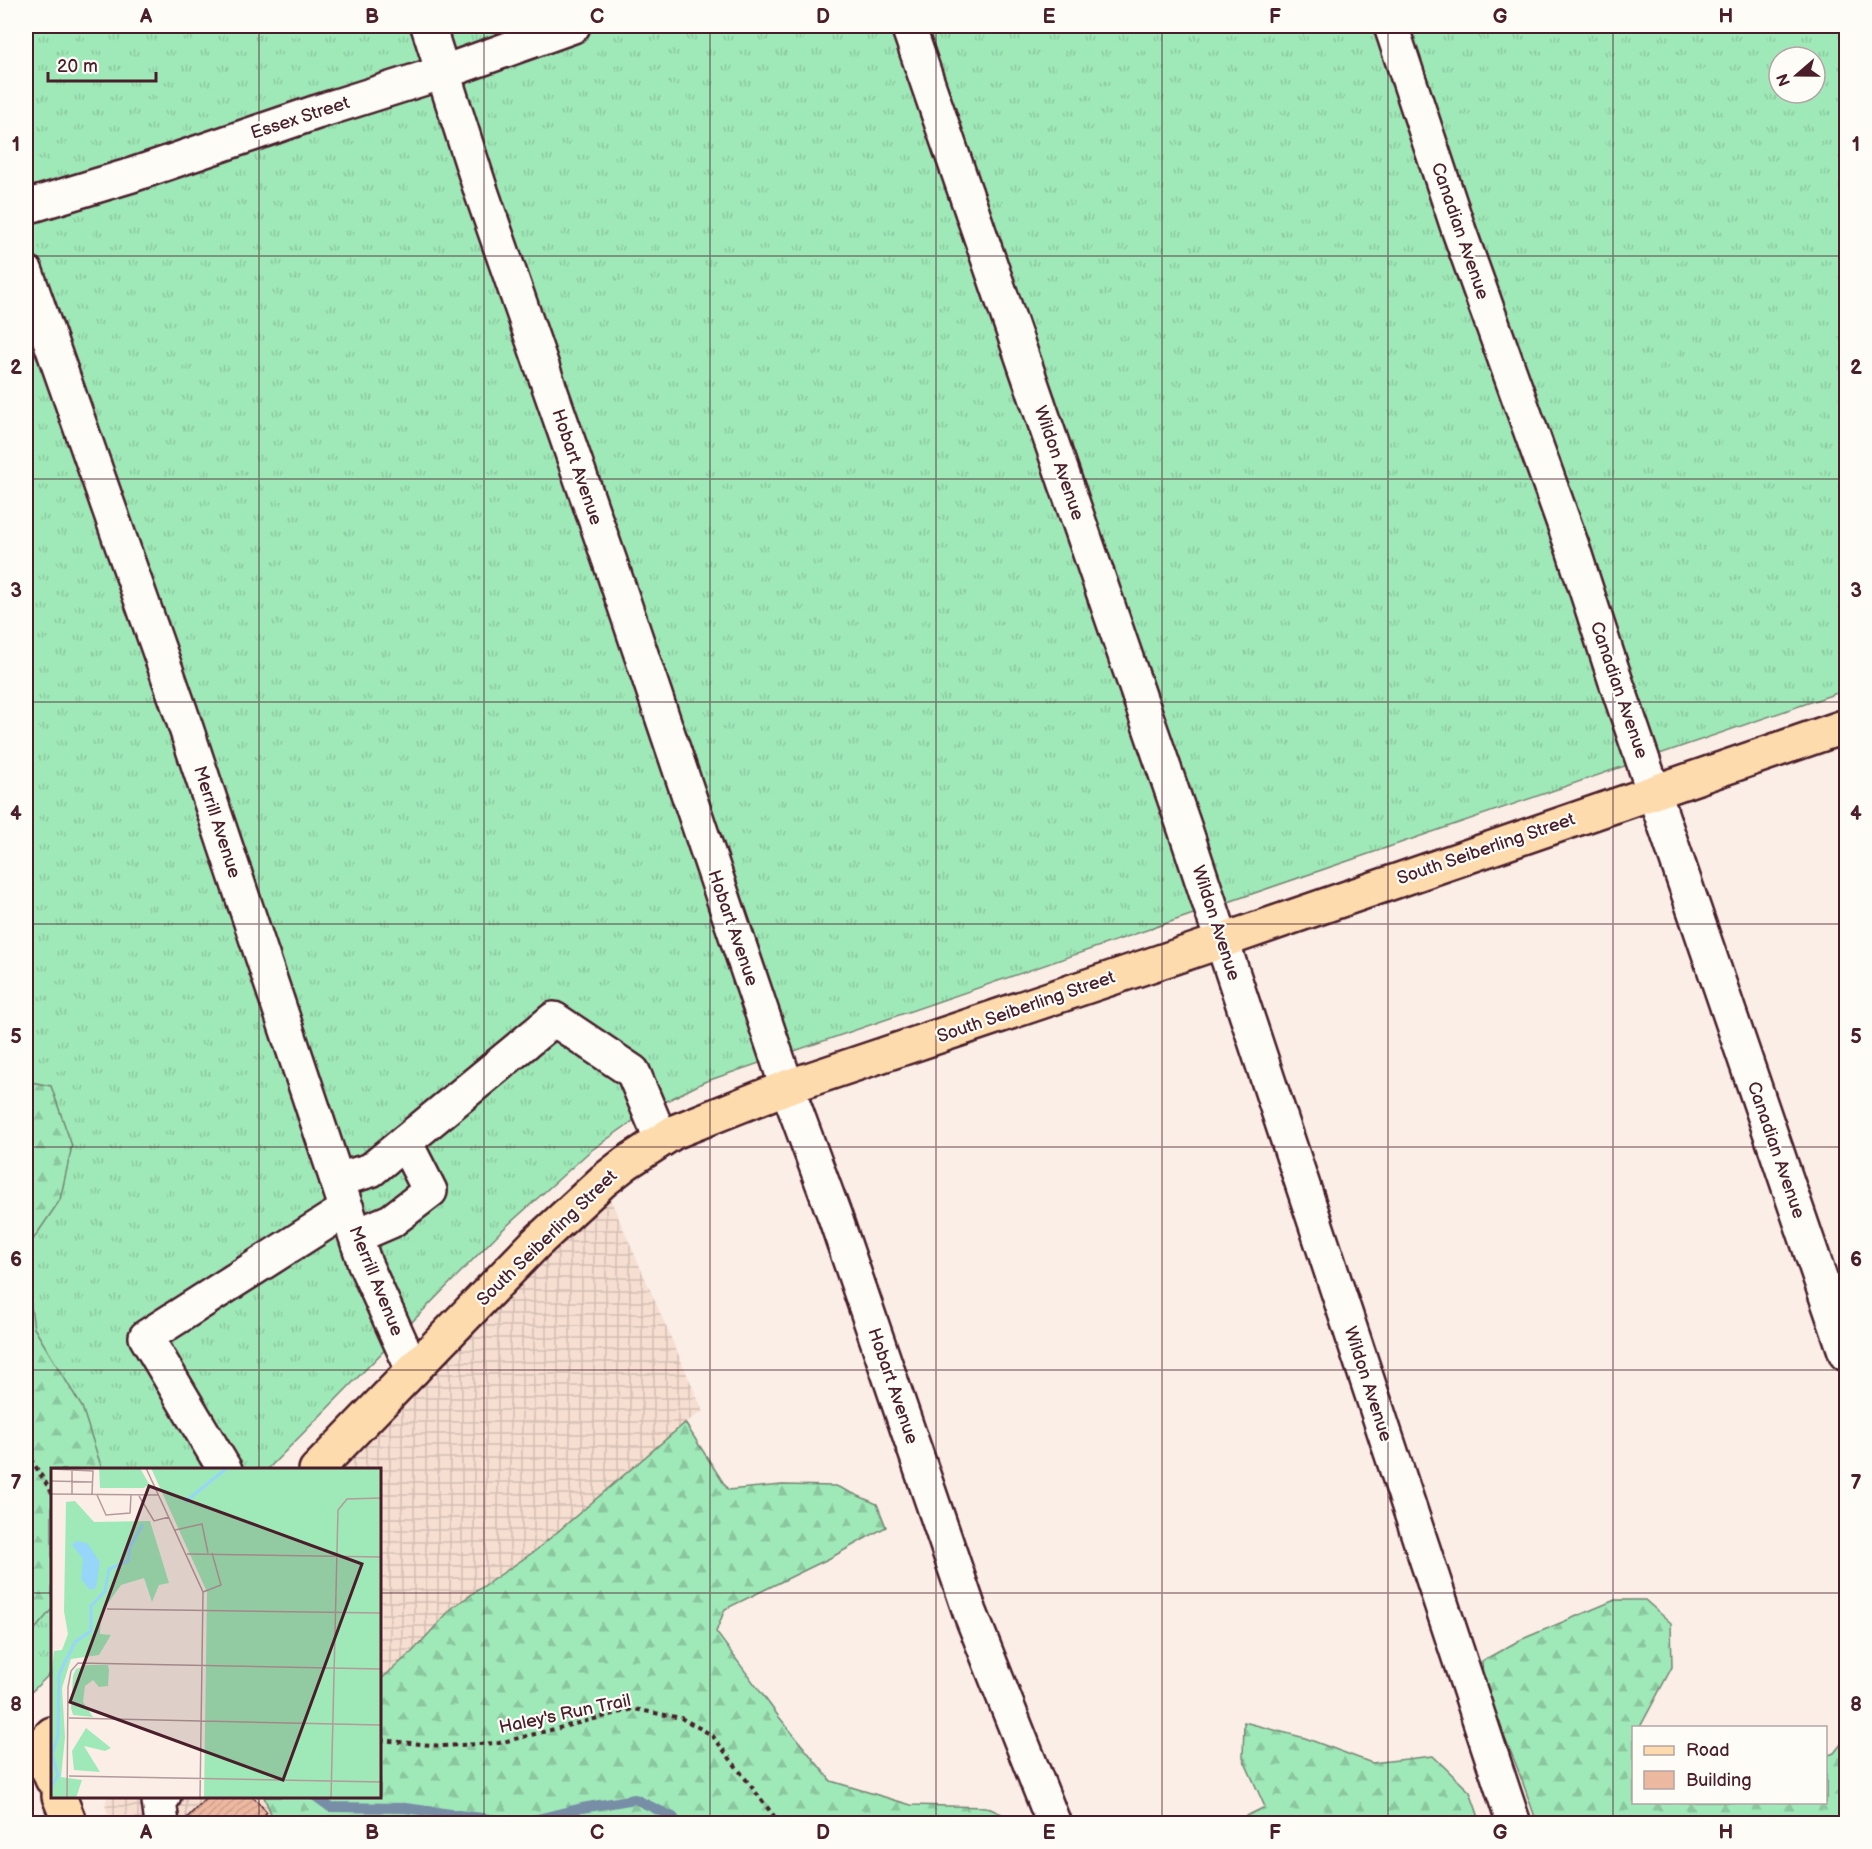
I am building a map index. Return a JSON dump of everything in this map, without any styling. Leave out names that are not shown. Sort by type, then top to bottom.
[{"type":"main road","name":"South Seiberling Street","points":[[318,1468],[536,1244],[603,1181],[674,1132],[787,1088],[1846,726]]},
{"type":"main road","points":[[39,1748],[51,1777]]},
{"type":"main road","points":[[59,1798],[70,1824]]},
{"type":"street","name":"Hobart Avenue","points":[[428,26],[787,1088],[835,1217],[970,1612],[1054,1824]]},
{"type":"street","name":"Essex Street","points":[[26,207],[132,175],[317,112],[444,72],[573,26]]},
{"type":"street","name":"Wildon Avenue","points":[[908,26],[1222,941],[1514,1824]]},
{"type":"street","name":"Canadian Avenue","points":[[1390,26],[1572,546],[1846,1354]]},
{"type":"street","name":"Merrill Avenue","points":[[26,272],[180,710],[365,1264],[413,1370]]},
{"type":"street","points":[[224,1468],[146,1337],[346,1208],[371,1170],[554,1019],[633,1072],[661,1139]]},
{"type":"street","points":[[346,1208],[391,1221],[430,1191],[405,1142]]},
{"type":"street","points":[[162,1824],[159,1801],[163,1798]]},
{"type":"path","points":[[26,1451],[51,1491]]},
{"type":"path","name":"Haley's Run Trail","points":[[381,1740],[441,1746],[499,1743],[634,1709],[681,1718],[712,1735],[780,1824]]},
{"type":"shaded area","points":[[609,1196],[703,1411],[685,1423],[535,1551],[453,1607],[413,1651],[381,1679],[381,1468],[340,1468]]},
{"type":"shaded area","points":[[107,1798],[264,1798],[275,1823],[112,1823],[105,1806]]},
{"type":"green space","points":[[26,26],[1846,26],[1846,690],[704,1082],[647,1111],[589,1152],[500,1232],[269,1468],[51,1468],[51,1673],[26,1697]]},
{"type":"green space","points":[[26,1081],[51,1086],[72,1146],[60,1200],[26,1250]]},
{"type":"green space","points":[[26,1271],[34,1328],[82,1407],[102,1468],[51,1468],[51,1610],[26,1640]]},
{"type":"green space","points":[[685,1423],[728,1490],[782,1485],[836,1486],[877,1504],[886,1527],[832,1557],[725,1609],[716,1632],[779,1717],[831,1781],[911,1805],[986,1807],[1022,1823],[275,1823],[264,1798],[381,1798],[381,1679],[413,1651],[453,1607],[535,1551]]},
{"type":"green space","points":[[1615,1600],[1645,1600],[1671,1623],[1672,1667],[1641,1726],[1632,1726],[1632,1804],[1827,1804],[1827,1756],[1834,1753],[1846,1738],[1846,1823],[1537,1823],[1515,1762],[1493,1713],[1483,1675],[1482,1661],[1520,1640]]},
{"type":"green space","points":[[1244,1722],[1305,1738],[1372,1763],[1433,1756],[1470,1792],[1481,1823],[1232,1823],[1265,1807],[1243,1758]]},
{"type":"building","points":[[206,1798],[254,1798],[267,1812],[256,1824],[181,1824]]},
{"type":"waterway","points":[[318,1798],[330,1807],[405,1808],[521,1823],[582,1808],[635,1799],[673,1817],[678,1824]]}]
